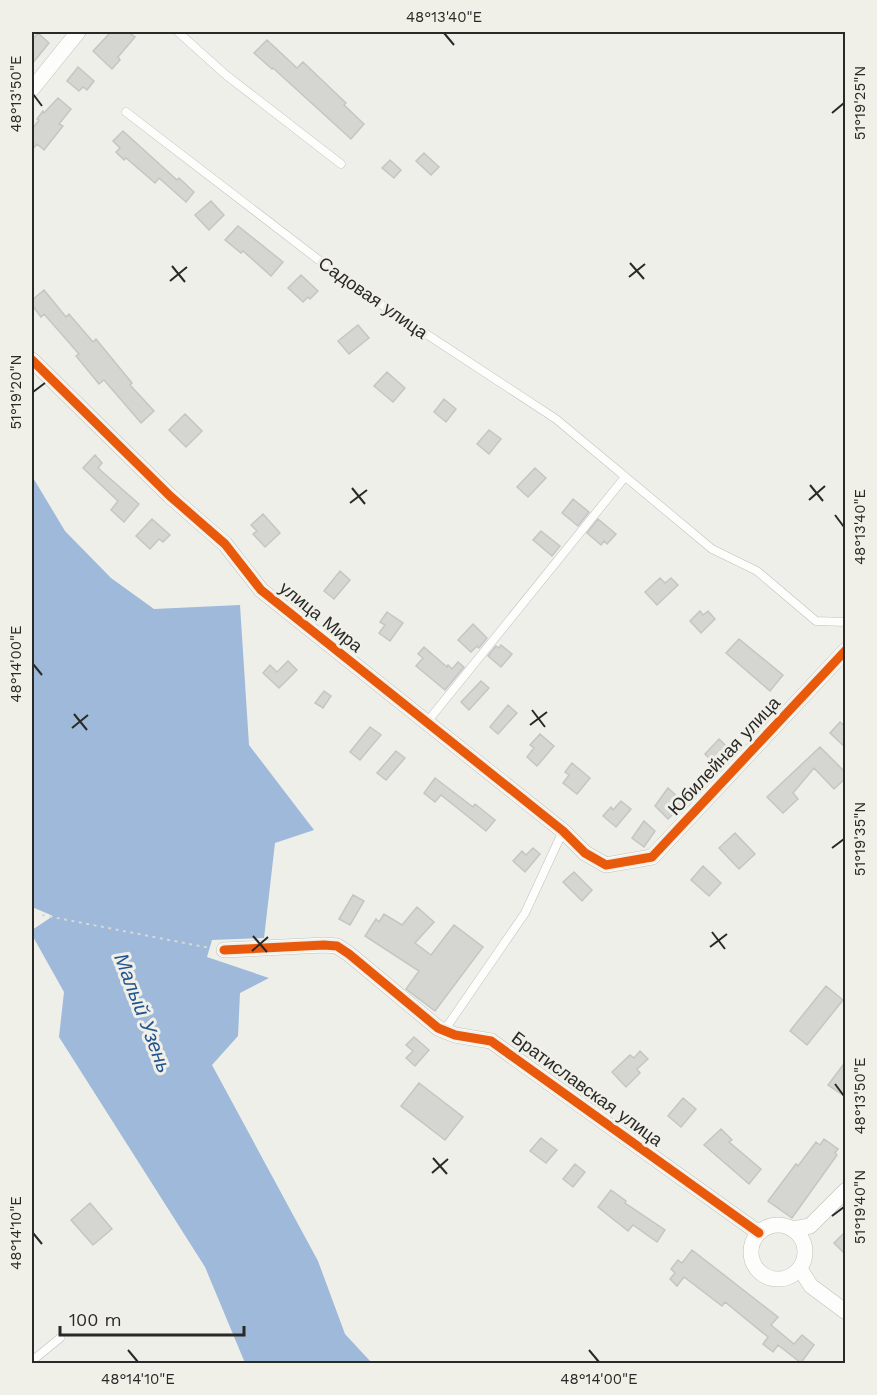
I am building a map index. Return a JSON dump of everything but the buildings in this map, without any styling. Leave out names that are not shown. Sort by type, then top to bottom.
[{"type":"street","points":[[32,89],[78,32]]},
{"type":"street","name":"улица Мира","points":[[32,360],[170,496],[225,544],[261,590],[563,831],[585,853],[606,865],[616,864]]},
{"type":"street","name":"Юбилейная улица","points":[[616,864],[652,857],[846,650]]},
{"type":"street","name":"Братиславская улица","points":[[224,951],[336,946],[349,954],[438,1028],[455,1035],[491,1041],[759,1233]]},
{"type":"street","points":[[793,1229],[800,1235],[806,1252],[805,1261],[800,1269],[793,1276],[779,1280],[770,1279],[761,1274],[752,1258],[753,1241],[759,1233],[775,1225],[793,1229],[810,1226],[846,1190]]},
{"type":"street","points":[[800,1269],[811,1286],[846,1312]]},
{"type":"lane","points":[[178,32],[226,75],[341,164]]},
{"type":"lane","name":"Садовая улица","points":[[126,112],[350,284],[556,419],[712,549],[757,571],[816,621],[846,622]]},
{"type":"lane","points":[[427,722],[625,477]]},
{"type":"lane","points":[[448,1025],[525,913],[563,831]]},
{"type":"lane","points":[[32,1361],[60,1338]]},
{"type":"path","points":[[42,915],[224,951]]},
{"type":"water","name":"Малый Узень","points":[[32,476],[65,531],[111,578],[154,609],[240,605],[249,745],[314,830],[275,843],[264,938],[212,940],[207,957],[269,978],[240,993],[238,1036],[212,1065],[318,1261],[345,1334],[370,1361],[369,1363],[245,1363],[205,1267],[59,1037],[64,992],[32,935],[32,930],[53,916],[32,907],[34,882],[32,879]]},
{"type":"cycle path","points":[[32,360],[170,496],[225,544],[261,590],[563,831],[585,853],[606,865],[652,857],[846,650]]},
{"type":"cycle path","points":[[224,950],[337,946],[438,1028],[455,1035],[491,1041],[759,1233]]}]
